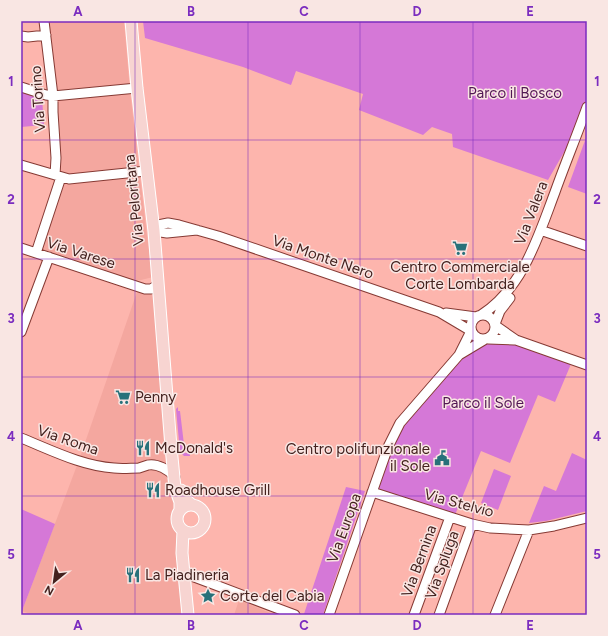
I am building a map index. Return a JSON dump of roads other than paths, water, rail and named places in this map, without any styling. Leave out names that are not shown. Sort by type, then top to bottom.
[{"type":"main road","name":"Via Peloritana","points":[[131,21],[146,171],[154,231],[166,375],[165,383],[175,488],[180,502],[180,510]]},
{"type":"main road","name":"Via Peloritana","points":[[166,375],[169,382],[173,407],[180,482],[183,495],[192,505]]},
{"type":"main road","points":[[183,531],[190,533],[200,531],[204,525],[205,516],[200,508],[192,505],[188,506],[180,510],[177,518],[177,522],[183,531],[182,553],[188,615]]},
{"type":"main road","points":[[193,615],[188,549],[195,533]]},
{"type":"street","name":"Via Torino","points":[[36,253],[58,176],[53,96],[44,21]]},
{"type":"street","points":[[21,36],[46,36]]},
{"type":"street","points":[[21,87],[53,96],[137,88]]},
{"type":"street","name":"Via Valera","points":[[478,316],[493,307],[506,294],[520,273],[533,249],[587,106]]},
{"type":"street","name":"Via Valera","points":[[495,325],[500,311],[527,271],[539,250],[587,119]]},
{"type":"street","points":[[21,165],[58,176],[77,179],[146,171]]},
{"type":"street","name":"Via Monte Nero","points":[[154,231],[158,225],[168,223],[218,236],[439,312],[471,331]]},
{"type":"street","points":[[546,232],[587,246]]},
{"type":"street","name":"Via Varese","points":[[21,248],[132,284],[152,282],[158,285]]},
{"type":"street","points":[[21,332],[49,257]]},
{"type":"street","name":"Via Monte Nero","points":[[439,312],[478,316]]},
{"type":"street","points":[[516,340],[486,339],[476,337],[471,331],[471,324],[478,316],[490,317],[495,325],[516,340],[587,365]]},
{"type":"street","points":[[486,339],[493,334],[495,325]]},
{"type":"street","name":"Via Europa","points":[[329,615],[388,447],[400,423],[459,355],[471,331]]},
{"type":"street","name":"Via Europa","points":[[459,355],[486,339]]},
{"type":"street","name":"Via Roma","points":[[21,438],[96,466],[128,468],[149,465],[165,469],[175,477]]},
{"type":"street","name":"Via Stelvio","points":[[372,492],[472,524],[490,528],[529,530],[587,518]]},
{"type":"street","name":"Via Bernina","points":[[414,615],[450,517]]},
{"type":"street","name":"Via Spluga","points":[[439,615],[472,524]]},
{"type":"street","points":[[495,615],[529,530]]},
{"type":"street","points":[[189,575],[294,615]]},
{"type":"place","name":"Centro Commerciale Corte Lombarda","points":[[460,248]]},
{"type":"place","name":"Penny","points":[[123,397]]},
{"type":"place","name":"McDonald's","points":[[143,448]]},
{"type":"place","name":"Centro polifunzionale il Sole","points":[[442,458]]},
{"type":"place","name":"Roadhouse Grill","points":[[153,490]]},
{"type":"place","name":"La Piadineria","points":[[133,575]]},
{"type":"place","name":"Corte del Cabia","points":[[208,596]]},
{"type":"park label","name":"Parco il Bosco","points":[[515,93]]},
{"type":"park label","name":"Parco il Sole","points":[[483,403]]}]
